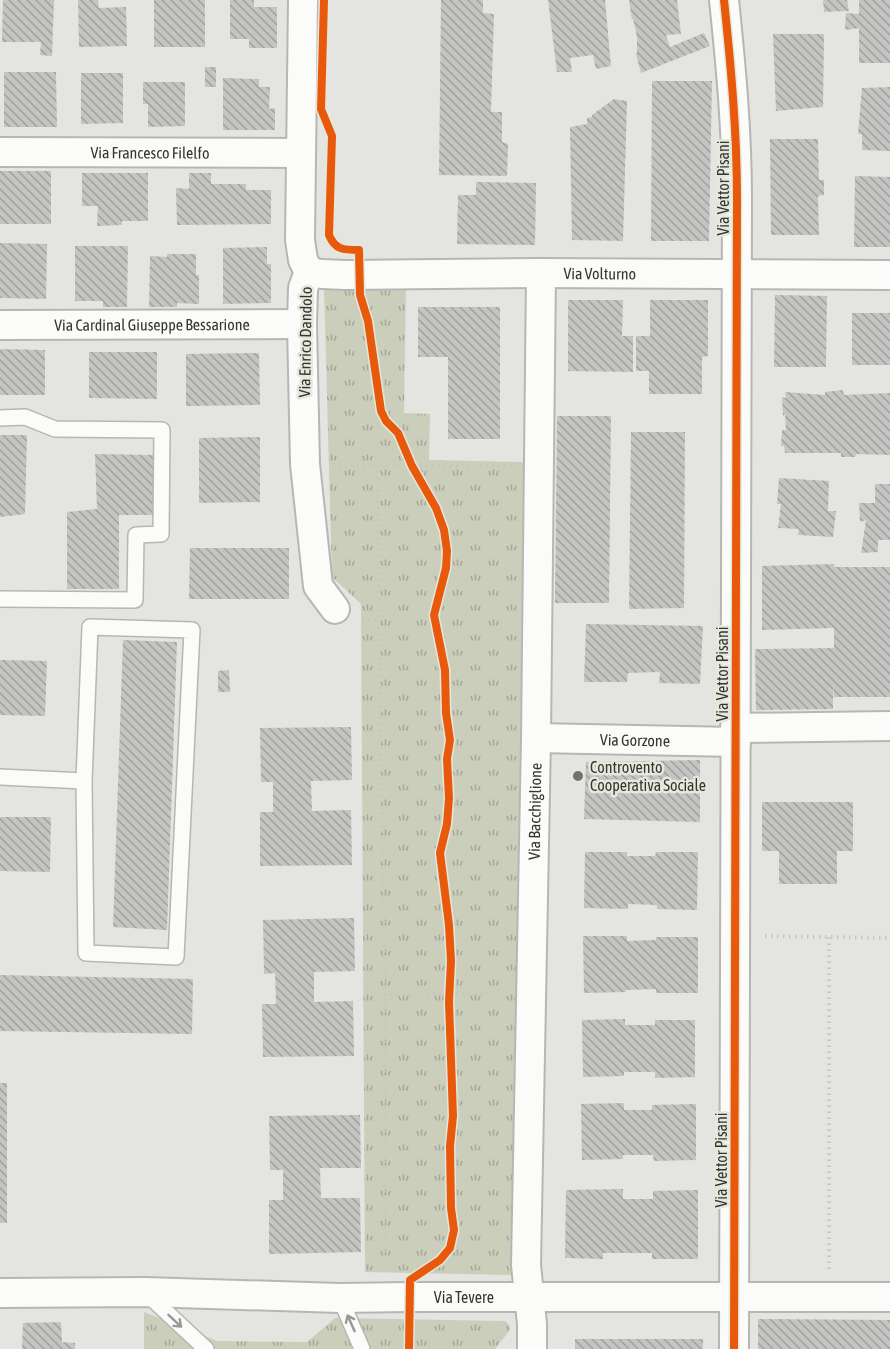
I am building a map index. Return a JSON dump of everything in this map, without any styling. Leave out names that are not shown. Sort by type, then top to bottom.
[{"type":"street","name":"Via Enrico Dandolo","points":[[303,0],[300,240],[303,260],[309,272],[303,288],[302,324],[305,464],[318,586],[335,609]]},
{"type":"street","name":"Via Vettor Pisani","points":[[724,0],[737,142],[734,1349]]},
{"type":"street","name":"Via Francesco Filelfo","points":[[0,152],[300,153]]},
{"type":"street","name":"Via Volturno","points":[[309,272],[345,275],[541,273],[890,275]]},
{"type":"street","name":"Via Bacchiglione","points":[[532,1349],[526,1265],[536,738],[541,273]]},
{"type":"street","name":"Via Cardinal Giuseppe Bessarione","points":[[0,325],[302,324]]},
{"type":"street","name":"Via Gorzone","points":[[536,738],[735,735],[890,726]]},
{"type":"street","name":"Via Tevere","points":[[0,1293],[145,1292],[340,1298],[890,1297]]},
{"type":"lane","points":[[0,418],[25,417],[56,429],[162,430],[162,488],[161,534],[136,535],[135,600],[0,599]]},
{"type":"lane","points":[[90,627],[192,630],[176,957],[86,953],[84,781],[90,627]]},
{"type":"lane","points":[[0,777],[84,781]]},
{"type":"lane","points":[[145,1292],[206,1349]]},
{"type":"lane","points":[[340,1298],[362,1349]]},
{"type":"path","points":[[305,464],[402,466]]},
{"type":"path","points":[[378,465],[385,996],[385,1297]]},
{"type":"path","points":[[418,476],[416,466],[538,465]]},
{"type":"path","points":[[760,936],[890,938]]},
{"type":"path","points":[[829,937],[829,1279]]},
{"type":"path","points":[[449,1002],[450,983]]},
{"type":"path","points":[[456,994],[507,993]]},
{"type":"path","points":[[385,996],[442,994]]},
{"type":"green space","points":[[406,285],[404,413],[430,414],[429,460],[525,462],[511,1275],[365,1272],[361,604],[332,577],[324,287]]},
{"type":"green space","points":[[144,1312],[217,1341],[307,1342],[335,1318],[505,1321],[510,1326],[510,1330],[495,1349],[144,1349]]},
{"type":"building","points":[[3,0],[54,0],[52,56],[40,55],[41,42],[2,42]]},
{"type":"building","points":[[78,0],[98,0],[99,8],[126,7],[127,46],[79,47]]},
{"type":"building","points":[[154,0],[205,0],[205,47],[154,47]]},
{"type":"building","points":[[230,0],[254,0],[254,7],[277,7],[277,48],[249,48],[249,39],[230,39]]},
{"type":"building","points":[[441,0],[483,0],[483,13],[494,14],[491,112],[502,112],[502,142],[508,144],[507,176],[439,175]]},
{"type":"building","points":[[548,0],[605,0],[611,66],[596,69],[593,55],[570,58],[572,72],[557,72]]},
{"type":"building","points":[[629,0],[677,0],[681,34],[666,35],[670,47],[704,33],[710,46],[641,73],[636,54],[637,37]]},
{"type":"building","points":[[823,0],[847,0],[849,11],[824,12]]},
{"type":"building","points":[[859,0],[890,0],[890,63],[859,63],[859,28],[845,30],[846,13],[859,14]]},
{"type":"building","points":[[773,34],[824,34],[823,107],[776,111]]},
{"type":"building","points":[[205,67],[216,67],[216,87],[205,87]]},
{"type":"building","points":[[4,72],[56,72],[57,127],[4,127]]},
{"type":"building","points":[[81,73],[123,73],[123,123],[81,124]]},
{"type":"building","points":[[223,78],[259,79],[259,87],[270,87],[269,109],[275,108],[275,130],[223,130]]},
{"type":"building","points":[[652,81],[712,81],[709,241],[651,241]]},
{"type":"building","points":[[143,82],[185,82],[185,126],[148,127],[148,104],[143,104]]},
{"type":"building","points":[[890,87],[890,151],[862,150],[862,134],[858,134],[862,88]]},
{"type":"building","points":[[614,99],[627,101],[623,241],[572,240],[570,127],[587,124],[587,118],[592,117]]},
{"type":"building","points":[[770,139],[818,139],[819,180],[824,180],[824,195],[818,196],[819,235],[771,235]]},
{"type":"building","points":[[0,171],[51,171],[51,224],[0,224]]},
{"type":"building","points":[[82,173],[148,173],[148,221],[122,221],[122,225],[97,226],[98,206],[82,206]]},
{"type":"building","points":[[189,173],[211,173],[211,184],[246,184],[246,190],[271,190],[271,224],[177,225],[176,188],[189,189]]},
{"type":"building","points":[[855,176],[890,177],[890,247],[854,247]]},
{"type":"building","points":[[476,182],[536,183],[535,245],[457,244],[458,195],[476,195]]},
{"type":"building","points":[[0,243],[47,244],[46,299],[0,298]]},
{"type":"building","points":[[75,246],[128,246],[127,307],[103,307],[103,301],[75,301]]},
{"type":"building","points":[[267,247],[267,264],[271,264],[271,303],[223,304],[223,248]]},
{"type":"building","points":[[167,254],[196,254],[199,304],[177,303],[177,307],[149,307],[150,256],[167,257]]},
{"type":"building","points":[[775,295],[827,296],[826,367],[774,367]]},
{"type":"building","points":[[568,300],[623,300],[622,336],[633,336],[633,372],[568,371]]},
{"type":"building","points":[[650,300],[708,300],[708,356],[702,357],[702,394],[649,394],[649,371],[636,371],[636,336],[650,336]]},
{"type":"building","points":[[418,307],[500,307],[500,439],[448,439],[448,357],[418,357]]},
{"type":"building","points":[[852,313],[890,313],[890,365],[852,365]]},
{"type":"building","points":[[0,349],[45,350],[45,395],[0,395]]},
{"type":"building","points":[[89,352],[157,352],[157,399],[89,398]]},
{"type":"building","points":[[259,353],[260,405],[186,406],[186,354]]},
{"type":"building","points":[[843,390],[844,395],[890,393],[890,455],[856,454],[855,457],[841,457],[841,453],[785,453],[784,445],[781,447],[782,430],[786,430],[782,397],[786,398],[785,392],[825,395],[825,392]]},
{"type":"building","points":[[557,416],[611,416],[609,603],[555,603]]},
{"type":"building","points":[[631,432],[685,432],[684,608],[629,609]]},
{"type":"building","points":[[0,435],[27,435],[25,514],[0,517]]},
{"type":"building","points":[[260,437],[260,502],[199,503],[199,438]]},
{"type":"building","points":[[95,454],[156,455],[154,515],[119,515],[119,589],[67,589],[67,512],[97,509]]},
{"type":"building","points":[[779,478],[829,481],[828,511],[836,511],[833,537],[798,535],[799,529],[778,528],[781,504],[777,504]]},
{"type":"building","points":[[875,484],[890,484],[890,540],[878,540],[878,552],[861,553],[866,520],[860,522],[859,503],[875,503]]},
{"type":"building","points":[[190,548],[289,548],[289,599],[189,599]]},
{"type":"building","points":[[834,564],[834,567],[890,567],[890,697],[834,697],[833,683],[833,709],[756,710],[755,649],[834,648],[834,628],[762,630],[762,566]]},
{"type":"building","points":[[586,624],[703,626],[700,684],[659,683],[660,672],[628,673],[627,682],[584,682]]},
{"type":"building","points":[[123,640],[177,642],[167,930],[113,927]]},
{"type":"building","points":[[0,660],[47,661],[45,716],[0,715]]},
{"type":"building","points":[[229,670],[230,692],[218,692],[218,671]]},
{"type":"building","points":[[351,727],[352,780],[311,781],[312,811],[351,810],[352,865],[260,866],[260,812],[273,812],[273,782],[261,782],[260,728]]},
{"type":"building","points":[[700,760],[700,822],[584,819],[586,762]]},
{"type":"building","points":[[762,802],[853,802],[853,851],[837,851],[837,884],[779,884],[779,851],[762,851]]},
{"type":"building","points":[[0,817],[51,817],[50,872],[0,871]]},
{"type":"building","points":[[585,852],[627,852],[627,856],[655,856],[656,852],[698,852],[697,910],[657,909],[657,905],[628,904],[628,909],[584,908]]},
{"type":"building","points":[[354,918],[355,971],[314,972],[314,1002],[353,1001],[354,1056],[263,1057],[262,1004],[276,1004],[275,973],[264,974],[263,920]]},
{"type":"building","points":[[583,936],[627,936],[627,941],[656,940],[656,937],[698,937],[698,993],[656,993],[656,989],[584,993]]},
{"type":"building","points":[[0,975],[193,979],[192,1034],[0,1031]]},
{"type":"building","points":[[625,1019],[625,1025],[655,1025],[655,1020],[695,1020],[695,1077],[655,1078],[655,1072],[624,1072],[624,1076],[583,1077],[582,1020]]},
{"type":"building","points":[[0,1083],[7,1083],[7,1223],[0,1223]]},
{"type":"building","points":[[624,1103],[624,1110],[652,1110],[652,1105],[696,1104],[696,1160],[654,1161],[653,1155],[623,1155],[623,1159],[582,1160],[581,1104]]},
{"type":"building","points":[[360,1115],[361,1168],[320,1168],[321,1198],[360,1198],[361,1252],[269,1254],[269,1200],[283,1200],[283,1170],[270,1170],[269,1116]]},
{"type":"building","points":[[623,1189],[623,1199],[653,1199],[653,1191],[698,1190],[698,1259],[652,1259],[652,1253],[603,1253],[603,1259],[565,1258],[566,1190]]},
{"type":"building","points":[[758,1319],[890,1320],[890,1349],[758,1349]]},
{"type":"building","points":[[61,1322],[62,1342],[75,1343],[75,1349],[22,1349],[23,1323]]},
{"type":"building","points":[[575,1339],[703,1339],[703,1349],[575,1349]]},
{"type":"cycle path","points":[[324,0],[321,109],[332,136],[329,235],[337,246],[359,250],[360,295],[368,321],[381,411],[386,421],[398,433],[412,466],[436,508],[444,530],[447,551],[446,568],[434,615],[445,670],[446,713],[450,740],[447,759],[449,798],[447,824],[440,853],[451,961],[449,1002],[453,1116],[450,1146],[451,1208],[454,1230],[450,1248],[440,1260],[410,1280],[409,1349]]},
{"type":"cycle path","points":[[724,0],[733,100],[737,199],[734,1349]]},
{"type":"place","name":"Controvento Cooperativa Sociale","points":[[578,776]]}]
